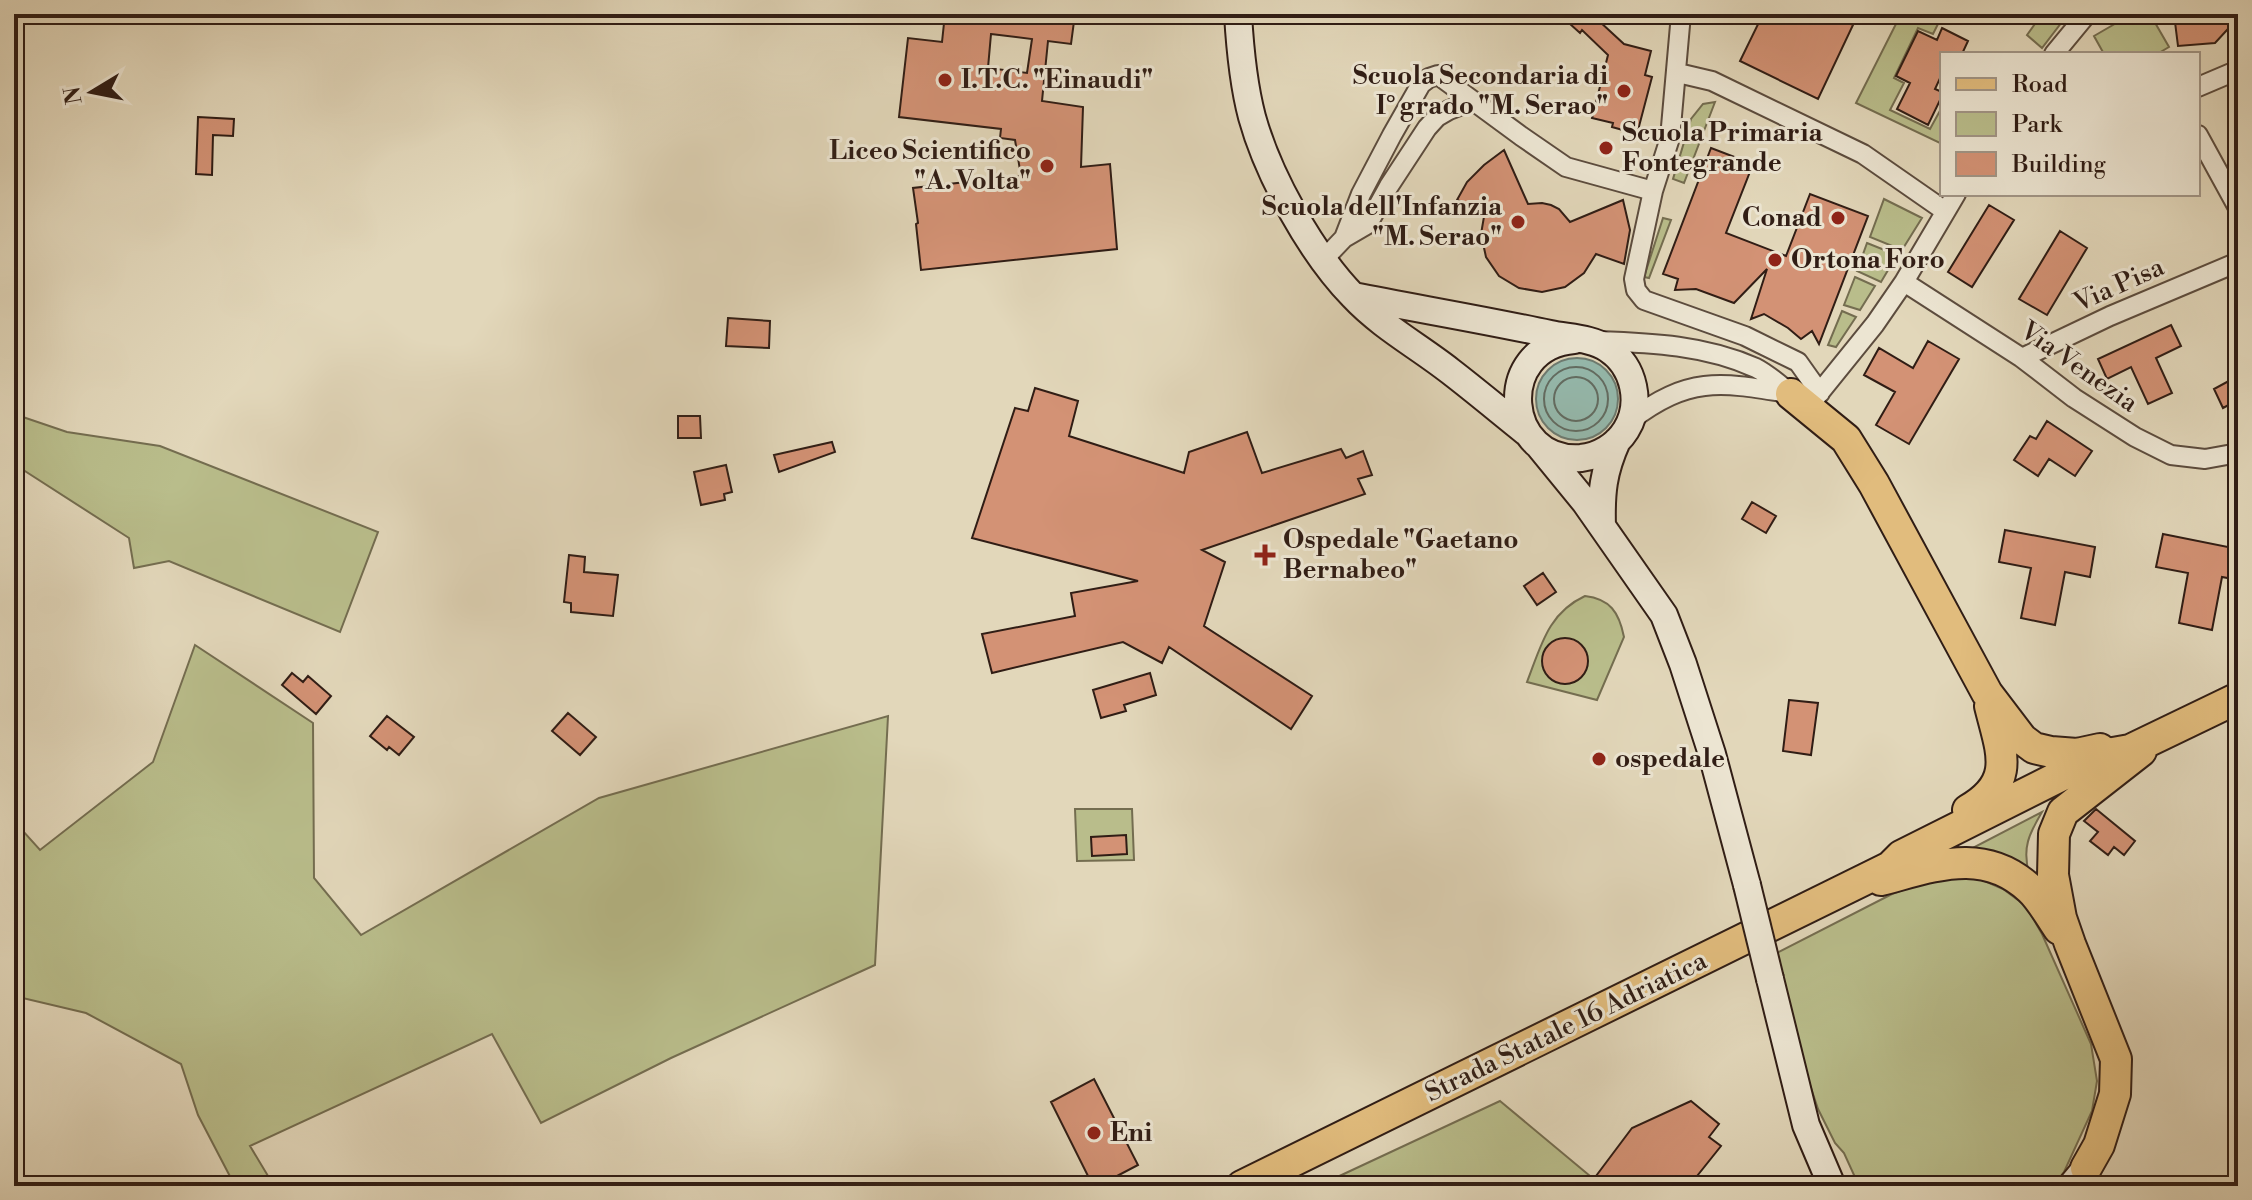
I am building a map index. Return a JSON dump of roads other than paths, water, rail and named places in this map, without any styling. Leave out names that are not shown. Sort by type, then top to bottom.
[{"type":"main road","points":[[1806,398],[1846,439],[1874,484],[1987,693],[2022,739],[2034,748],[2077,754],[2164,734]]},
{"type":"main road","points":[[1846,889],[1894,852],[1991,794],[2002,772],[2004,760],[1987,693]]},
{"type":"main road","name":"Strada Statale 16 Adriatica","points":[[1242,1186],[1890,867],[1901,856],[2102,755],[2130,750],[2238,698]]},
{"type":"main road","points":[[2079,1180],[2099,1145],[2115,1094],[2116,1059],[2061,918],[2053,875],[2054,834],[2063,812],[2164,734]]},
{"type":"main road","points":[[1846,889],[1941,864],[1989,865],[2011,874],[2032,891],[2070,944]]},
{"type":"street","points":[[1238,14],[1241,58],[1253,118],[1272,170],[1295,215],[1324,259],[1353,296],[1386,325],[1450,371],[1533,439],[1561,456],[1578,458],[1603,451],[1649,406],[1671,394],[1699,386],[1754,388],[1806,398]]},
{"type":"street","points":[[1681,14],[1670,138],[1653,191],[1634,279],[1639,295],[1644,300],[1745,336],[1798,362],[1806,398]]},
{"type":"street","points":[[2056,52],[2087,14]]},
{"type":"street","points":[[2200,86],[2238,70]]},
{"type":"street","points":[[1678,73],[1712,81],[1863,154],[1945,211]]},
{"type":"street","points":[[1344,238],[1361,194],[1421,84],[1438,75],[1566,167],[1653,191]]},
{"type":"street","points":[[1324,259],[1344,238],[1368,224],[1389,186],[1437,117],[1472,101]]},
{"type":"street","points":[[2200,139],[2238,208]]},
{"type":"street","points":[[1806,398],[1867,336],[1904,282],[1955,196]]},
{"type":"street","name":"Via Pisa","points":[[2022,358],[2110,316],[2238,262]]},
{"type":"street","name":"Via Venezia","points":[[1904,282],[2022,358],[2135,437],[2171,455],[2205,459],[2238,453]]},
{"type":"street","points":[[1353,296],[1580,340],[1610,350],[1627,370],[1635,403],[1607,462],[1603,479],[1602,526]]},
{"type":"street","points":[[1806,398],[1758,369],[1703,349],[1580,340],[1562,341],[1544,349],[1530,362],[1518,388],[1520,417],[1533,439],[1602,526],[1656,602],[1674,640],[1712,754],[1806,1125],[1832,1186]]},
{"type":"water","points":[[1577,358],[1593,362],[1606,370],[1614,383],[1618,399],[1614,415],[1606,428],[1593,436],[1577,440],[1561,436],[1548,428],[1540,415],[1536,399],[1540,383],[1548,370],[1561,362]]},
{"type":"place","name":"I.T.C. \"Einaudi\"","points":[[945,80]]},
{"type":"place","name":"Scuola Secondaria di I° grado \"M. Serao\"","points":[[1624,91]]},
{"type":"place","name":"Scuola Primaria Fontegrande","points":[[1606,148]]},
{"type":"place","name":"Liceo Scientifico \"A. Volta\"","points":[[1047,166]]},
{"type":"place","name":"Conad","points":[[1838,218]]},
{"type":"place","name":"Scuola dell'Infanzia \"M. Serao\"","points":[[1518,222]]},
{"type":"place","name":"Ortona Foro","points":[[1775,260]]},
{"type":"place","name":"Ospedale \"Gaetano Bernabeo\"","points":[[1265,555]]},
{"type":"place","name":"ospedale","points":[[1599,759]]},
{"type":"place","name":"Eni","points":[[1094,1133]]}]
